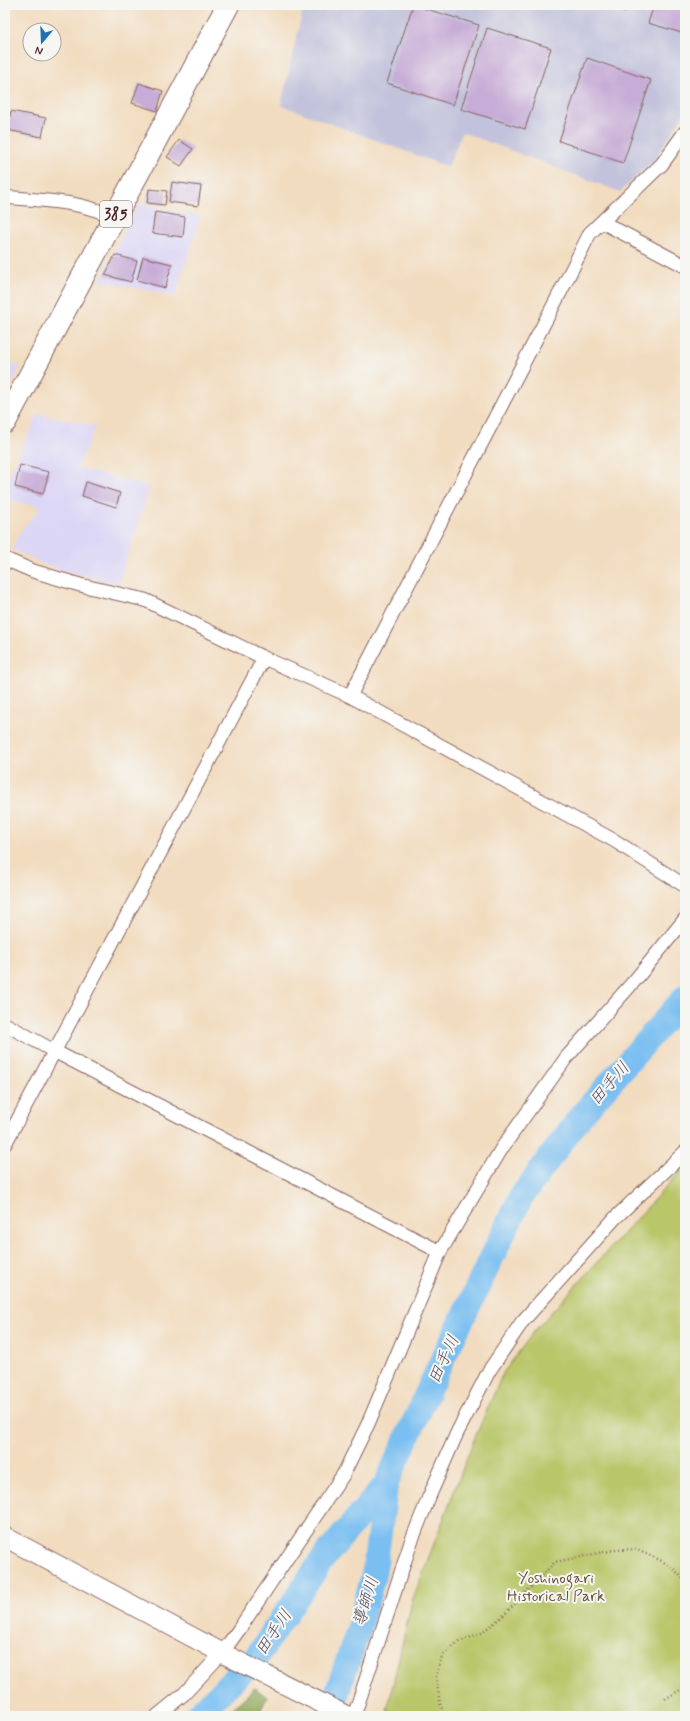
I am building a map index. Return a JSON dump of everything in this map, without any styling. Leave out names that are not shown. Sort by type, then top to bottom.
[{"type":"highway","name":"385","points":[[5,422],[228,5]]},
{"type":"street","points":[[350,696],[548,317],[590,233],[662,164],[685,132]]},
{"type":"street","points":[[5,197],[76,204],[99,209],[114,218]]},
{"type":"street","points":[[602,222],[685,266]]},
{"type":"street","points":[[5,559],[33,571],[80,585],[145,600],[264,658],[350,696],[616,841],[685,886]]},
{"type":"street","points":[[5,1144],[264,658]]},
{"type":"street","points":[[157,1716],[184,1694],[222,1653],[343,1475],[368,1424],[440,1252],[502,1148],[566,1058],[685,919]]},
{"type":"street","points":[[5,1024],[440,1252]]},
{"type":"street","points":[[354,1716],[411,1542],[457,1433],[489,1371],[522,1322],[599,1235],[685,1152]]},
{"type":"street","points":[[5,1537],[222,1653],[347,1716]]},
{"type":"path","points":[[445,1716],[440,1704],[436,1676],[442,1656],[458,1642],[481,1633],[503,1616],[555,1562],[614,1550],[635,1549],[675,1570],[685,1581]]},
{"type":"path","points":[[665,1699],[685,1687]]},
{"type":"shaded area","points":[[304,5],[685,5],[685,112],[656,158],[620,192],[462,132],[448,167],[281,105]]},
{"type":"shaded area","points":[[138,204],[201,216],[175,296],[100,280]]},
{"type":"shaded area","points":[[5,363],[21,366],[5,396]]},
{"type":"shaded area","points":[[38,414],[96,426],[77,468],[150,487],[118,584],[48,566],[12,549],[20,532],[41,507],[5,499],[5,484]]},
{"type":"green space","name":"Yoshinogari Historical Park","points":[[685,1166],[685,1716],[397,1716],[387,1711],[412,1601],[473,1442],[503,1373],[536,1329]]},
{"type":"green space","points":[[255,1688],[267,1697],[258,1716],[224,1716]]},
{"type":"building","points":[[413,5],[479,25],[453,105],[387,83]]},
{"type":"building","points":[[603,5],[627,5],[625,12]]},
{"type":"building","points":[[654,5],[685,5],[685,34],[648,23]]},
{"type":"building","points":[[487,28],[551,48],[525,129],[461,109]]},
{"type":"building","points":[[587,58],[651,80],[623,163],[559,141]]},
{"type":"building","points":[[139,83],[163,91],[157,111],[132,103]]},
{"type":"building","points":[[11,111],[46,118],[42,137],[7,130]]},
{"type":"building","points":[[179,140],[193,149],[181,166],[167,157]]},
{"type":"building","points":[[172,182],[201,186],[198,206],[169,202]]},
{"type":"building","points":[[149,189],[167,191],[165,205],[147,203]]},
{"type":"building","points":[[155,212],[185,217],[183,237],[152,233]]},
{"type":"building","points":[[115,255],[137,261],[131,282],[105,275]]},
{"type":"building","points":[[143,257],[172,264],[165,288],[137,280]]},
{"type":"building","points":[[20,465],[49,472],[43,494],[15,487]]},
{"type":"building","points":[[86,482],[120,493],[116,507],[82,496]]},
{"type":"waterway","name":"田手川","points":[[196,1716],[255,1659],[322,1560],[386,1484],[439,1367],[521,1197],[580,1117],[685,997]]},
{"type":"waterway","name":"導師川","points":[[329,1716],[359,1628],[374,1573],[386,1484]]}]
